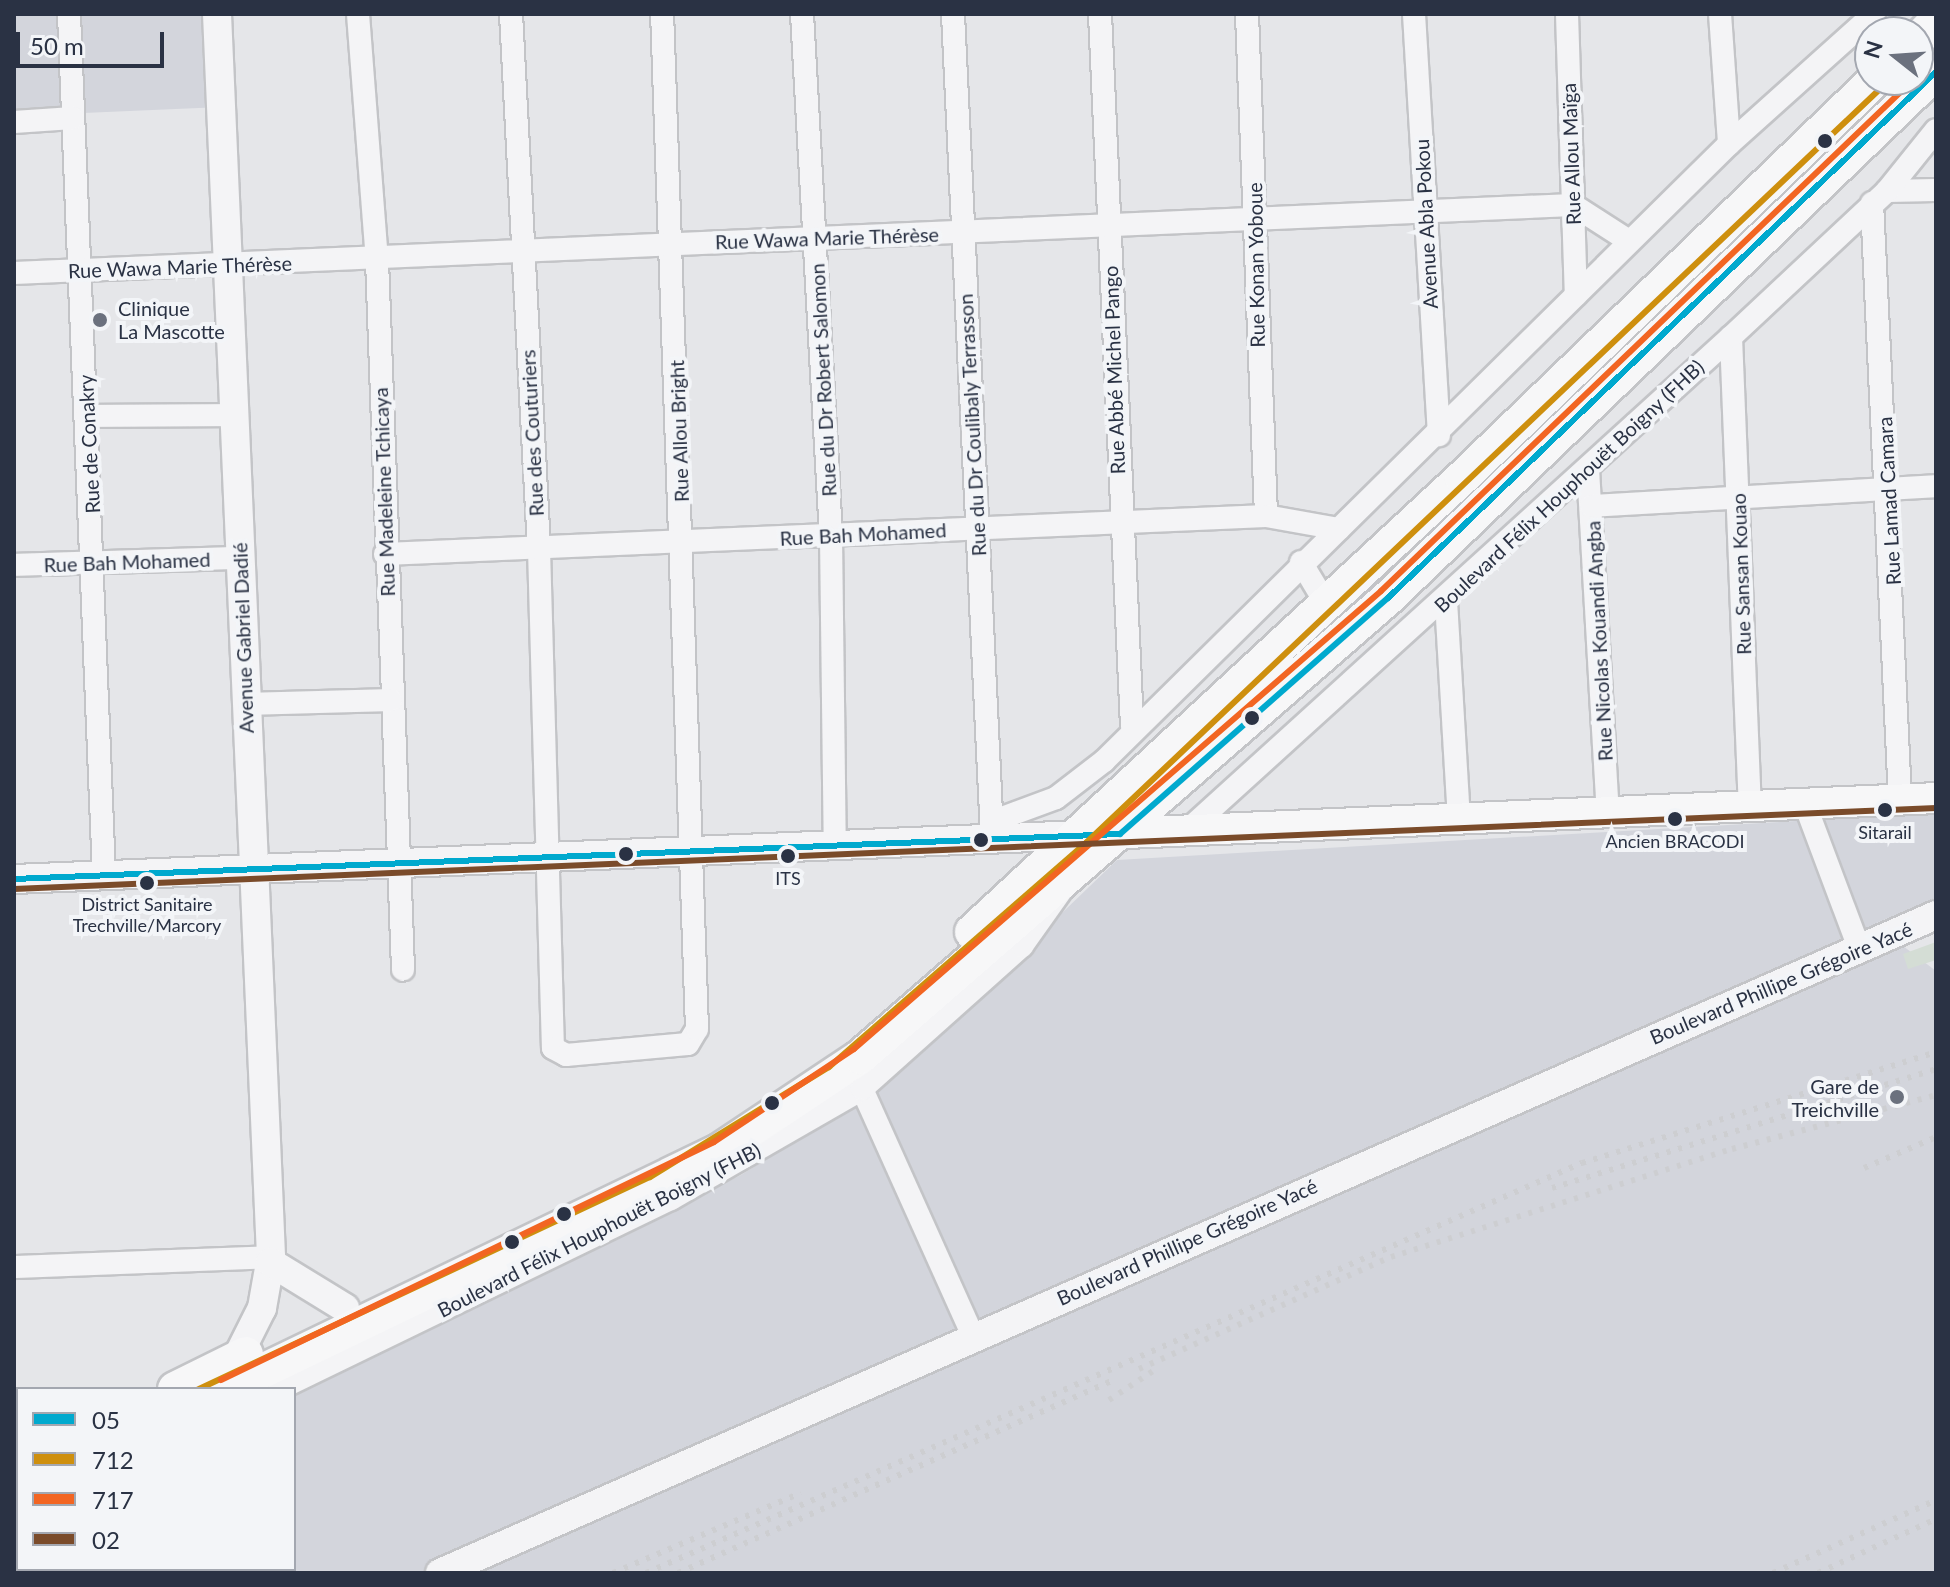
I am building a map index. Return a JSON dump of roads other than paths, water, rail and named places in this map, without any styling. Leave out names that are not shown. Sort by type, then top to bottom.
[{"type":"main road","name":"Boulevard Félix Houphouët Boigny (FHB)","points":[[182,1387],[231,1374],[652,1185],[774,1115],[860,1057],[1388,598],[1936,72]]},
{"type":"main road","name":"Boulevard Félix Houphouët Boigny (FHB)","points":[[231,1374],[345,1308],[711,1132],[883,1011],[1080,835],[1858,96]]},
{"type":"main road","points":[[1080,835],[1459,822],[1608,812],[1750,810],[1936,798]]},
{"type":"main road","points":[[774,1115],[818,1115]]},
{"type":"street","name":"Rue de Conakry","points":[[69,14],[94,562],[104,875]]},
{"type":"street","name":"Avenue Gabriel Dadié","points":[[217,14],[271,1260],[262,1308],[231,1374]]},
{"type":"street","name":"Rue Madeleine Tchicaya","points":[[358,14],[377,260],[385,554],[403,970]]},
{"type":"street","name":"Rue des Couturiers","points":[[511,14],[521,253],[539,549],[553,1048],[566,1055],[694,1039],[686,848]]},
{"type":"street","name":"Rue Allou Bright","points":[[662,14],[684,542],[686,848]]},
{"type":"street","name":"Rue du Dr Robert Salomon","points":[[802,14],[831,536],[835,842]]},
{"type":"street","name":"Rue du Dr Coulibaly Terrasson","points":[[953,14],[991,829]]},
{"type":"street","name":"Rue Abbé Michel Pango","points":[[1100,14],[1119,525],[1132,726]]},
{"type":"street","name":"Rue Konan Yoboue","points":[[1247,14],[1266,516]]},
{"type":"street","name":"Avenue Abla Pokou","points":[[1414,14],[1439,435]]},
{"type":"street","name":"Rue Allou Maïga","points":[[1567,14],[1576,295]]},
{"type":"street","points":[[1720,14],[1729,144]]},
{"type":"street","points":[[991,829],[1025,814],[1080,782],[1132,726],[1301,562],[1439,435],[1729,144],[1874,14]]},
{"type":"street","points":[[14,122],[73,118]]},
{"type":"street","name":"Boulevard Félix Houphouët Boigny (FHB)","points":[[1189,829],[1446,601],[1731,337],[1880,197],[1936,130]]},
{"type":"street","points":[[1880,197],[1936,190]]},
{"type":"street","name":"Rue Lamad Camara","points":[[1880,197],[1887,489],[1900,800]]},
{"type":"street","points":[[1573,205],[1629,241]]},
{"type":"street","name":"Rue Wawa Marie Thérèse","points":[[14,273],[227,267],[1573,205]]},
{"type":"street","name":"Rue Sansan Kouao","points":[[1731,337],[1750,810]]},
{"type":"street","points":[[88,416],[234,415]]},
{"type":"street","name":"Rue Nicolas Kouandi Angba","points":[[1588,469],[1608,812]]},
{"type":"street","points":[[1591,506],[1936,486]]},
{"type":"street","name":"Rue Bah Mohamed","points":[[385,554],[978,528],[1119,525],[1266,516],[1339,529]]},
{"type":"street","name":"Rue Bah Mohamed","points":[[14,565],[239,558]]},
{"type":"street","points":[[1301,562],[1325,602]]},
{"type":"street","points":[[1446,601],[1459,822]]},
{"type":"street","points":[[246,704],[391,700]]},
{"type":"street","points":[[1806,807],[1859,948]]},
{"type":"street","points":[[14,879],[835,842],[991,829],[1080,835]]},
{"type":"street","name":"Boulevard Félix Houphouët Boigny (FHB)","points":[[283,1387],[671,1199],[862,1089],[1022,946],[1069,877]]},
{"type":"street","name":"Boulevard Phillipe Grégoire Yacé","points":[[440,1573],[1936,915]]},
{"type":"street","points":[[862,1089],[973,1336]]},
{"type":"street","points":[[14,1267],[271,1260],[345,1308]]},
{"type":"railway","points":[[646,1573],[1582,1163],[1936,1052]]},
{"type":"railway","points":[[1552,1188],[1936,1069]]},
{"type":"railway","points":[[1139,1369],[1391,1257],[1732,1149],[1936,1095]]},
{"type":"railway","points":[[1864,1168],[1936,1137]]},
{"type":"railway","points":[[1109,1400],[1156,1369]]},
{"type":"railway","points":[[678,1573],[1114,1380]]},
{"type":"railway","points":[[613,1573],[801,1493]]},
{"type":"railway","points":[[1773,1573],[1936,1500]]},
{"type":"railway","points":[[1818,1573],[1936,1519]]},
{"type":"place","name":"Clinique La Mascotte","points":[[100,320]]},
{"type":"place","name":"Sitarail","points":[[1885,810]]},
{"type":"place","name":"Ancien BRACODI","points":[[1675,819]]},
{"type":"place","name":"ITS","points":[[788,856]]},
{"type":"place","name":"District Sanitaire Trechville/Marcory","points":[[147,883]]},
{"type":"place","name":"Gare de Treichville","points":[[1897,1097]]}]
